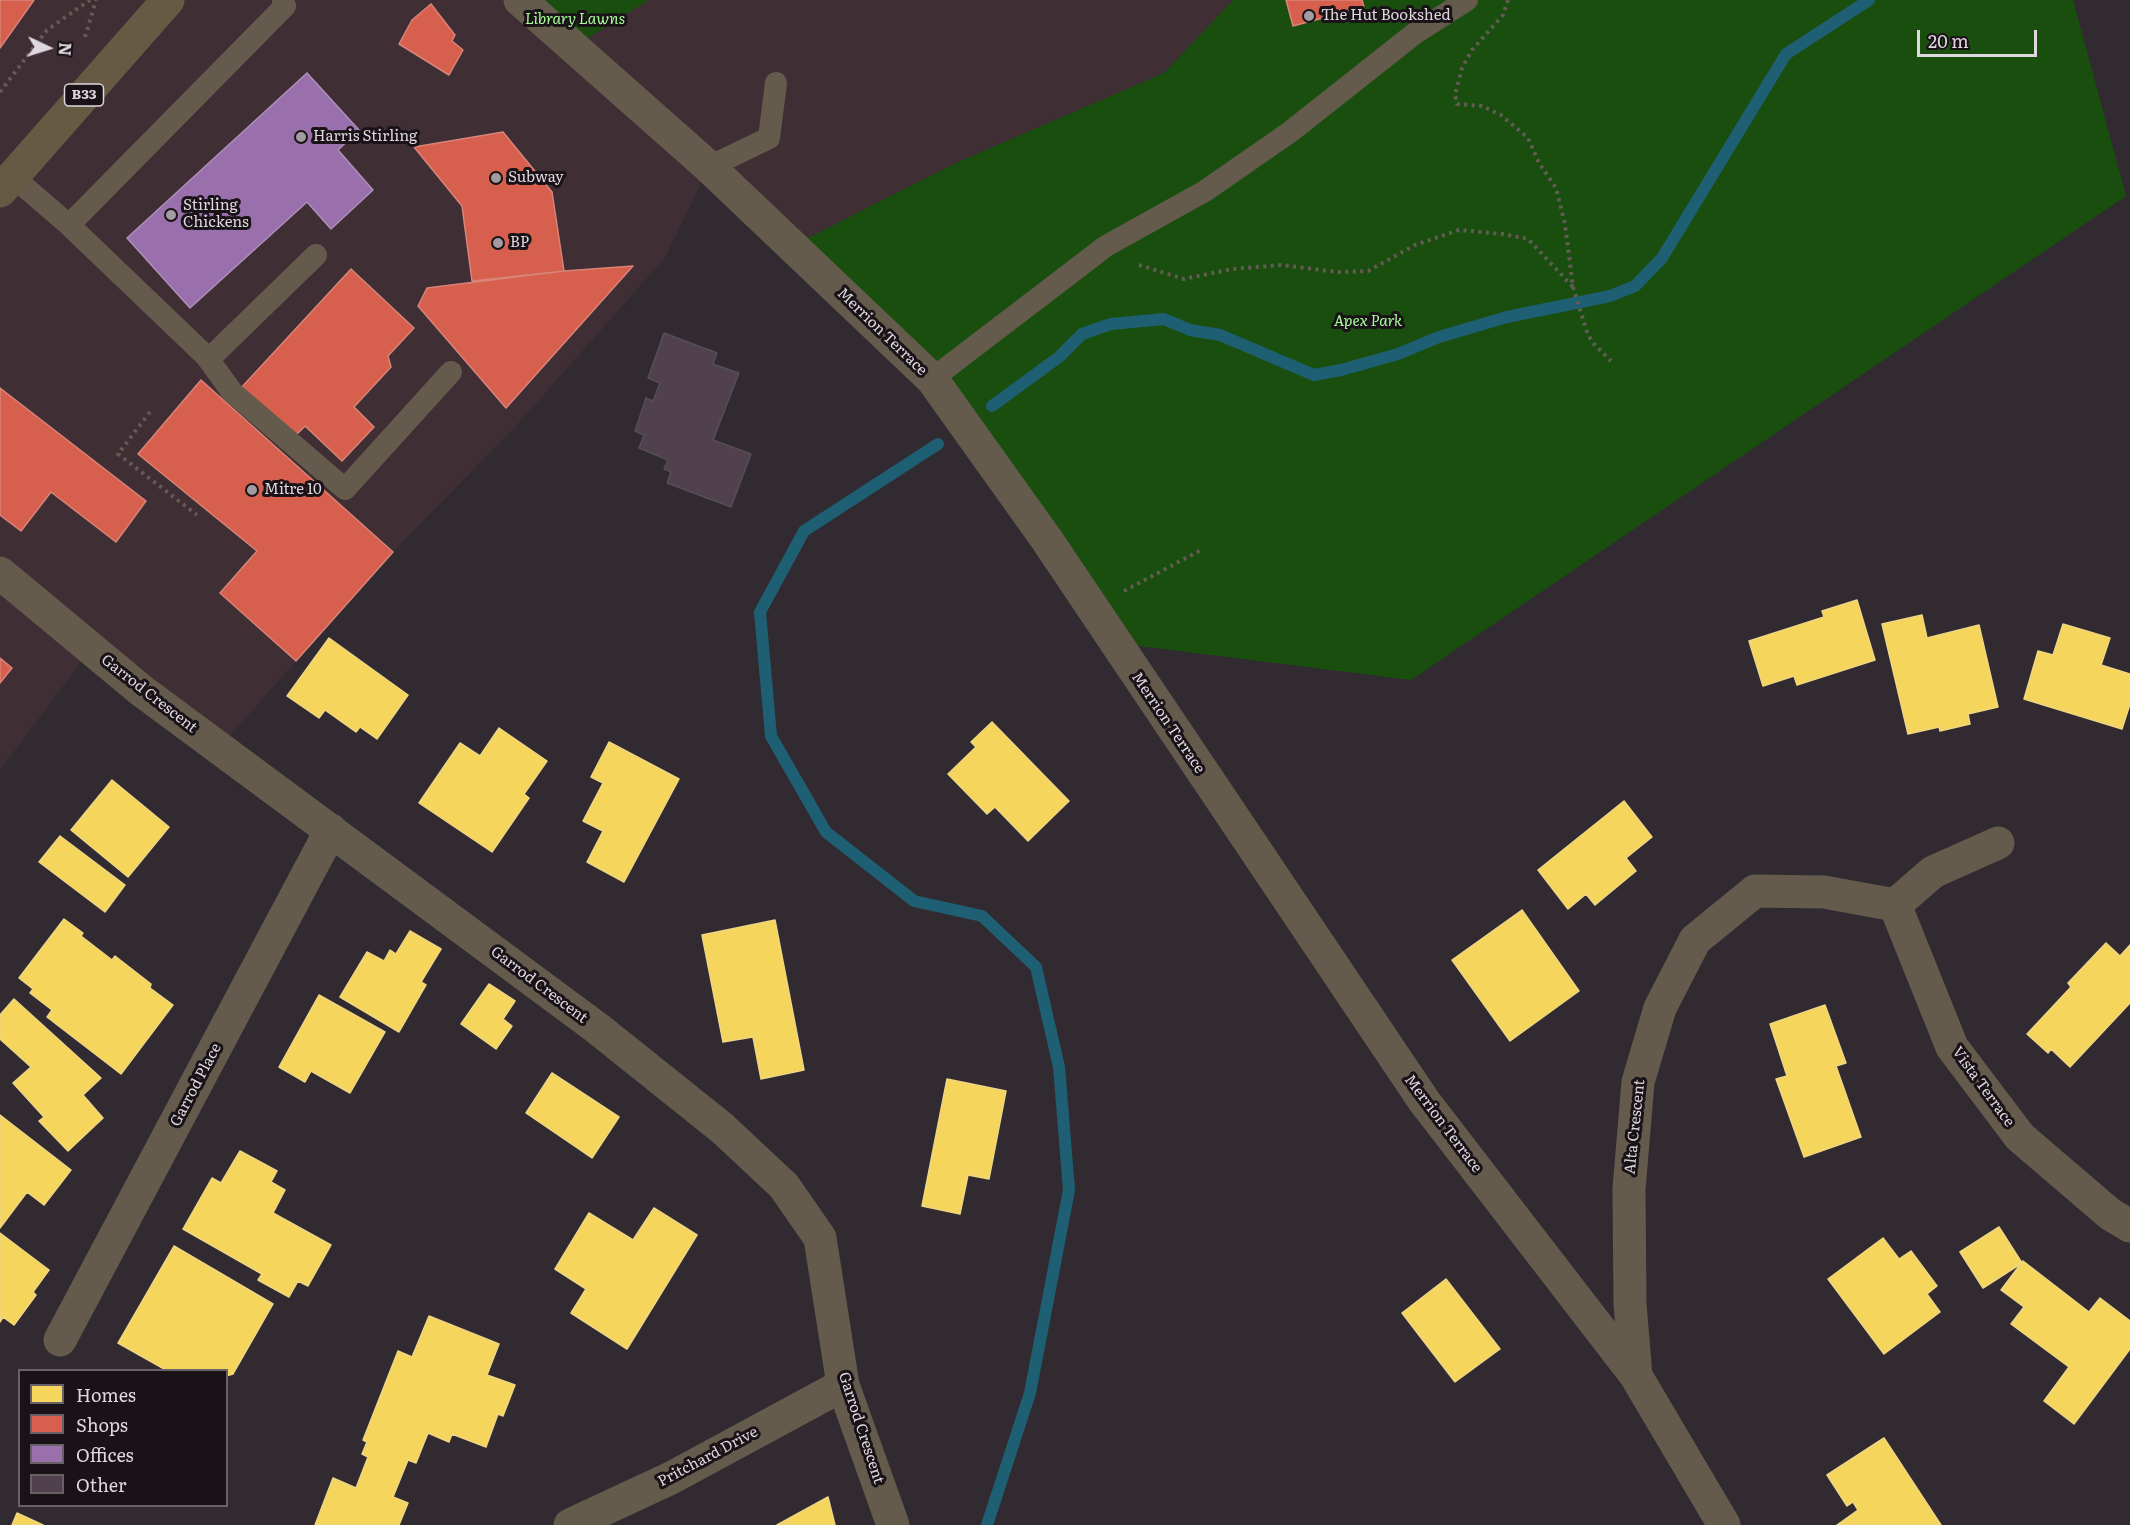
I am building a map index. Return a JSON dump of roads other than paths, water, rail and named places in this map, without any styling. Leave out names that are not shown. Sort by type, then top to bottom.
[{"type":"main road","name":"B33","points":[[6,183],[168,0]]},
{"type":"street","name":"Merrion Terrace","points":[[520,0],[709,167],[932,380],[1047,540],[1424,1101],[1636,1376],[1724,1525]]},
{"type":"street","name":"Garrod Crescent","points":[[0,573],[142,691],[597,1028],[722,1128],[784,1186],[820,1238],[843,1385],[893,1525]]},
{"type":"street","name":"Garrod Place","points":[[60,1340],[331,830]]},
{"type":"street","points":[[1894,905],[1934,872],[1998,843]]},
{"type":"street","name":"Alta Crescent","points":[[1636,1376],[1630,1304],[1629,1190],[1638,1082],[1660,1008],[1695,940],[1755,891],[1824,892],[1894,905]]},
{"type":"street","name":"Vista Terrace","points":[[1894,905],[1952,1047],[2020,1137],[2110,1214],[2130,1226]]},
{"type":"street","name":"Pritchard Drive","points":[[570,1525],[671,1478],[843,1385]]},
{"type":"lane","points":[[69,225],[285,6],[283,0]]},
{"type":"lane","points":[[932,380],[1106,246],[1205,191],[1290,132],[1414,34],[1467,0]]},
{"type":"lane","points":[[709,167],[769,138],[776,83]]},
{"type":"lane","points":[[6,183],[69,225],[206,356],[232,392],[345,489],[451,372]]},
{"type":"lane","points":[[206,356],[209,359],[316,255]]},
{"type":"waterway","points":[[992,406],[1059,357],[1082,334],[1111,324],[1164,319],[1190,330],[1220,335],[1314,375],[1398,354],[1439,337],[1507,317],[1610,296],[1635,286],[1662,258],[1786,54],[1869,0]]},
{"type":"waterway","points":[[938,444],[804,531],[760,612],[771,736],[826,832],[914,901],[982,916],[1036,967],[1059,1067],[1069,1190],[1030,1393],[987,1525]]},
{"type":"place","name":"The Hut Bookshed","points":[[1309,16]]},
{"type":"place","name":"Harris Stirling","points":[[301,137]]},
{"type":"place","name":"Subway","points":[[496,178]]},
{"type":"place","name":"Stirling Chickens","points":[[171,215]]},
{"type":"place","name":"BP","points":[[498,243]]},
{"type":"place","name":"Mitre 10","points":[[252,490]]},
{"type":"park label","name":"Library Lawns","points":[[575,20]]},
{"type":"park label","name":"Apex Park","points":[[1368,322]]}]
